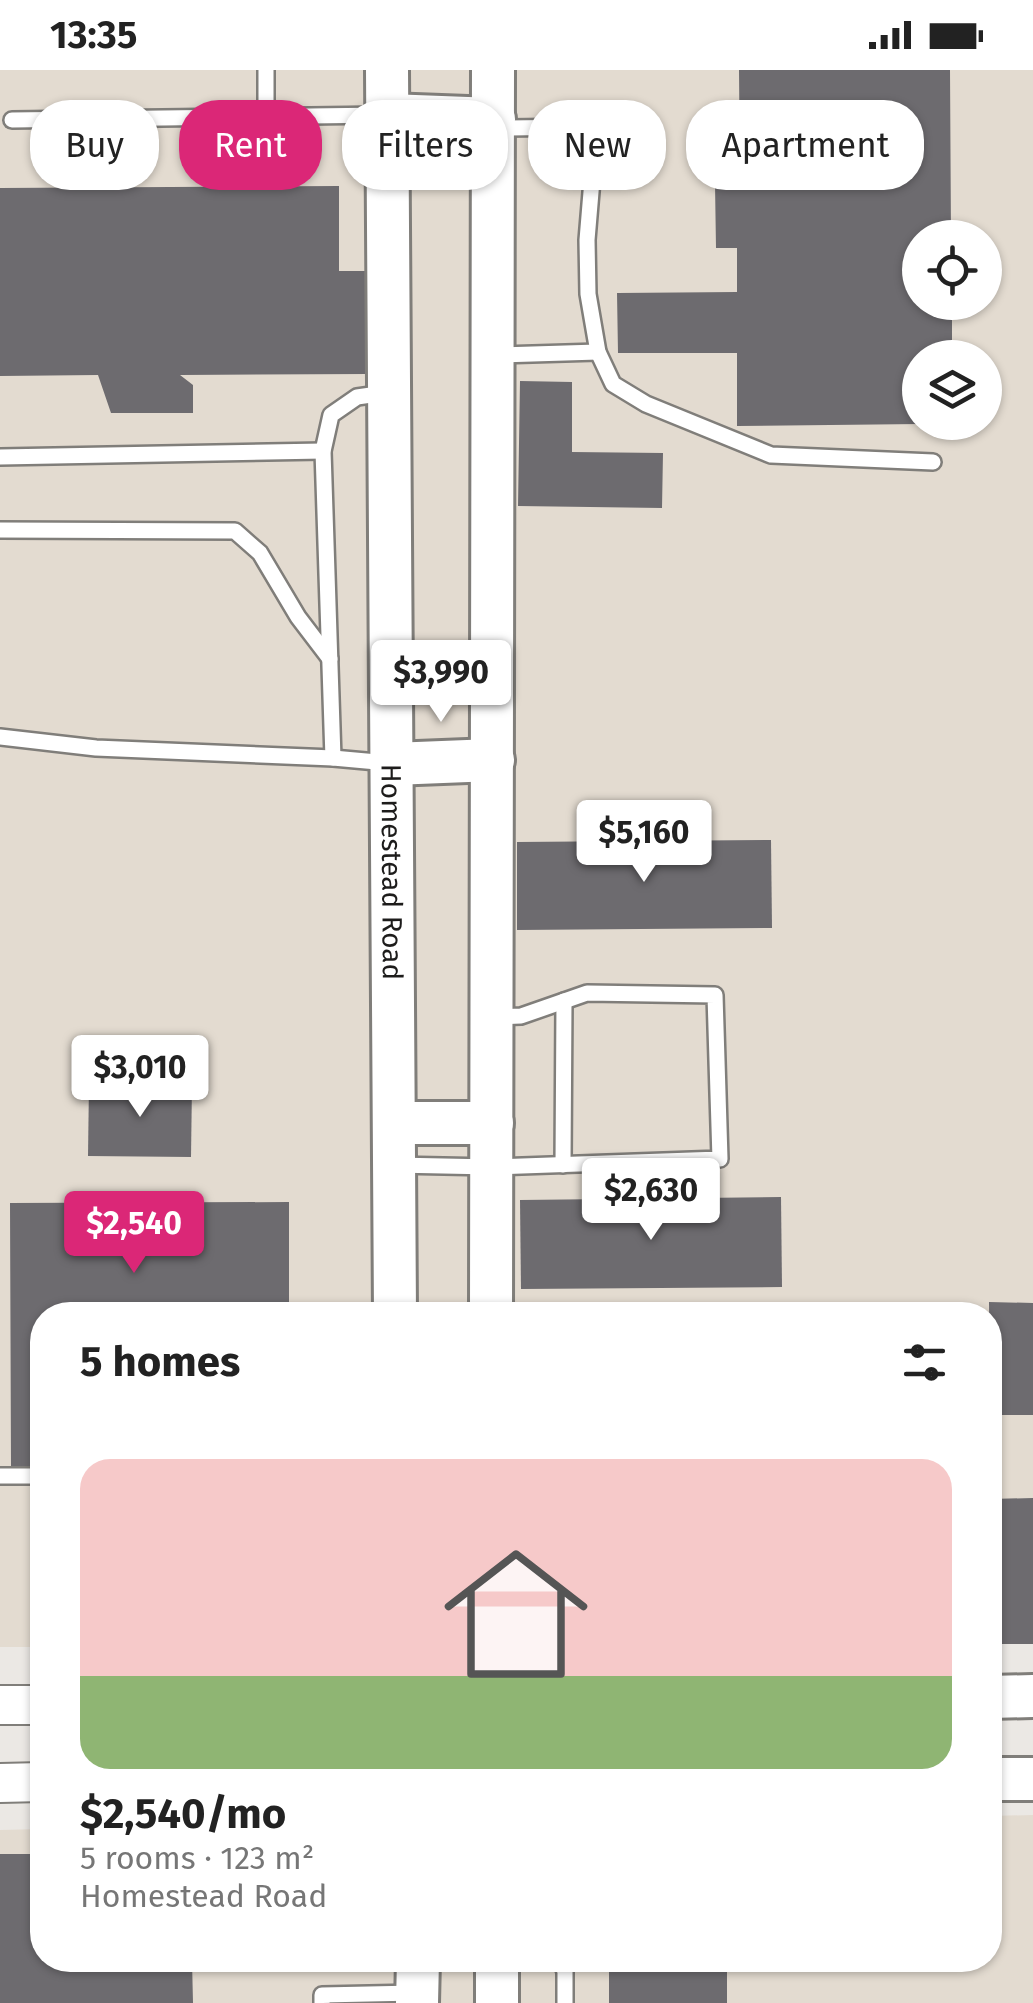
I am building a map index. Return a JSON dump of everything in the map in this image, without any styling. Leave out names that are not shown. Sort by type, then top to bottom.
[{"type":"main road","name":"Homestead Road","points":[[387,70],[388,100]]},
{"type":"main road","points":[[494,70],[494,100]]},
{"type":"main road","name":"Homestead Road","points":[[388,190],[396,1302]]},
{"type":"main road","points":[[492,1302],[494,190]]},
{"type":"main road","points":[[392,764],[493,760]]},
{"type":"main road","points":[[394,1124],[492,1124]]},
{"type":"main road","points":[[1002,1696],[1033,1696]]},
{"type":"main road","points":[[1002,1779],[1033,1779]]},
{"type":"main road","points":[[496,2003],[497,1972]]},
{"type":"street","points":[[0,1705],[30,1705]]},
{"type":"street","points":[[0,1783],[30,1782]]},
{"type":"lane","points":[[266,70],[266,100]]},
{"type":"lane","points":[[12,120],[179,117]]},
{"type":"lane","points":[[508,123],[583,126],[594,156],[586,240],[588,294],[598,352],[613,384],[646,404],[771,455],[934,462]]},
{"type":"lane","points":[[493,355],[598,352]]},
{"type":"lane","points":[[333,758],[323,451],[331,414],[357,397],[389,392]]},
{"type":"lane","points":[[0,456],[323,451]]},
{"type":"lane","points":[[0,530],[235,530],[260,552],[298,617],[330,659]]},
{"type":"lane","points":[[0,737],[96,748],[392,764]]},
{"type":"lane","points":[[394,1166],[492,1167],[720,1159],[715,996],[588,993],[521,1016],[492,1018]]},
{"type":"lane","points":[[563,1165],[564,1001]]},
{"type":"lane","points":[[0,1476],[30,1476]]},
{"type":"lane","points":[[565,1972],[565,2003]]},
{"type":"lane","points":[[322,2003],[322,1995],[417,1985]]},
{"type":"shaded area","points":[[0,70],[1033,70],[1033,1638],[1002,1638],[1002,1302],[30,1302],[30,1647],[0,1647]]},
{"type":"shaded area","points":[[1033,1815],[1033,2003],[0,2003],[0,1830],[30,1829],[30,1972],[1002,1972],[1002,1816]]},
{"type":"building","points":[[739,70],[950,70],[951,220],[902,220],[902,320],[952,320],[952,340],[902,340],[902,424],[737,426],[737,353],[618,353],[617,293],[737,292],[737,248],[716,248],[715,190],[924,190],[924,100],[739,100]]},
{"type":"building","points":[[322,186],[339,186],[339,271],[368,271],[368,374],[180,375],[193,385],[193,413],[111,413],[98,375],[0,376],[0,188],[322,190]]},
{"type":"building","points":[[520,381],[572,382],[572,452],[663,453],[662,508],[518,506]]},
{"type":"building","points":[[771,840],[772,928],[517,930],[517,842]]},
{"type":"building","points":[[89,1083],[192,1084],[191,1157],[88,1156]]},
{"type":"building","points":[[781,1197],[782,1287],[521,1289],[520,1200]]},
{"type":"building","points":[[289,1202],[289,1302],[30,1302],[30,1467],[11,1467],[10,1203]]},
{"type":"building","points":[[1002,1302],[1033,1303],[1033,1415],[1002,1415]]},
{"type":"building","points":[[1033,1498],[1033,1644],[1002,1644],[1002,1499]]},
{"type":"building","points":[[0,1854],[30,1854],[30,1972],[192,1972],[193,2003],[0,2003]]},
{"type":"building","points":[[609,1972],[727,1972],[727,2003],[609,2003]]}]
